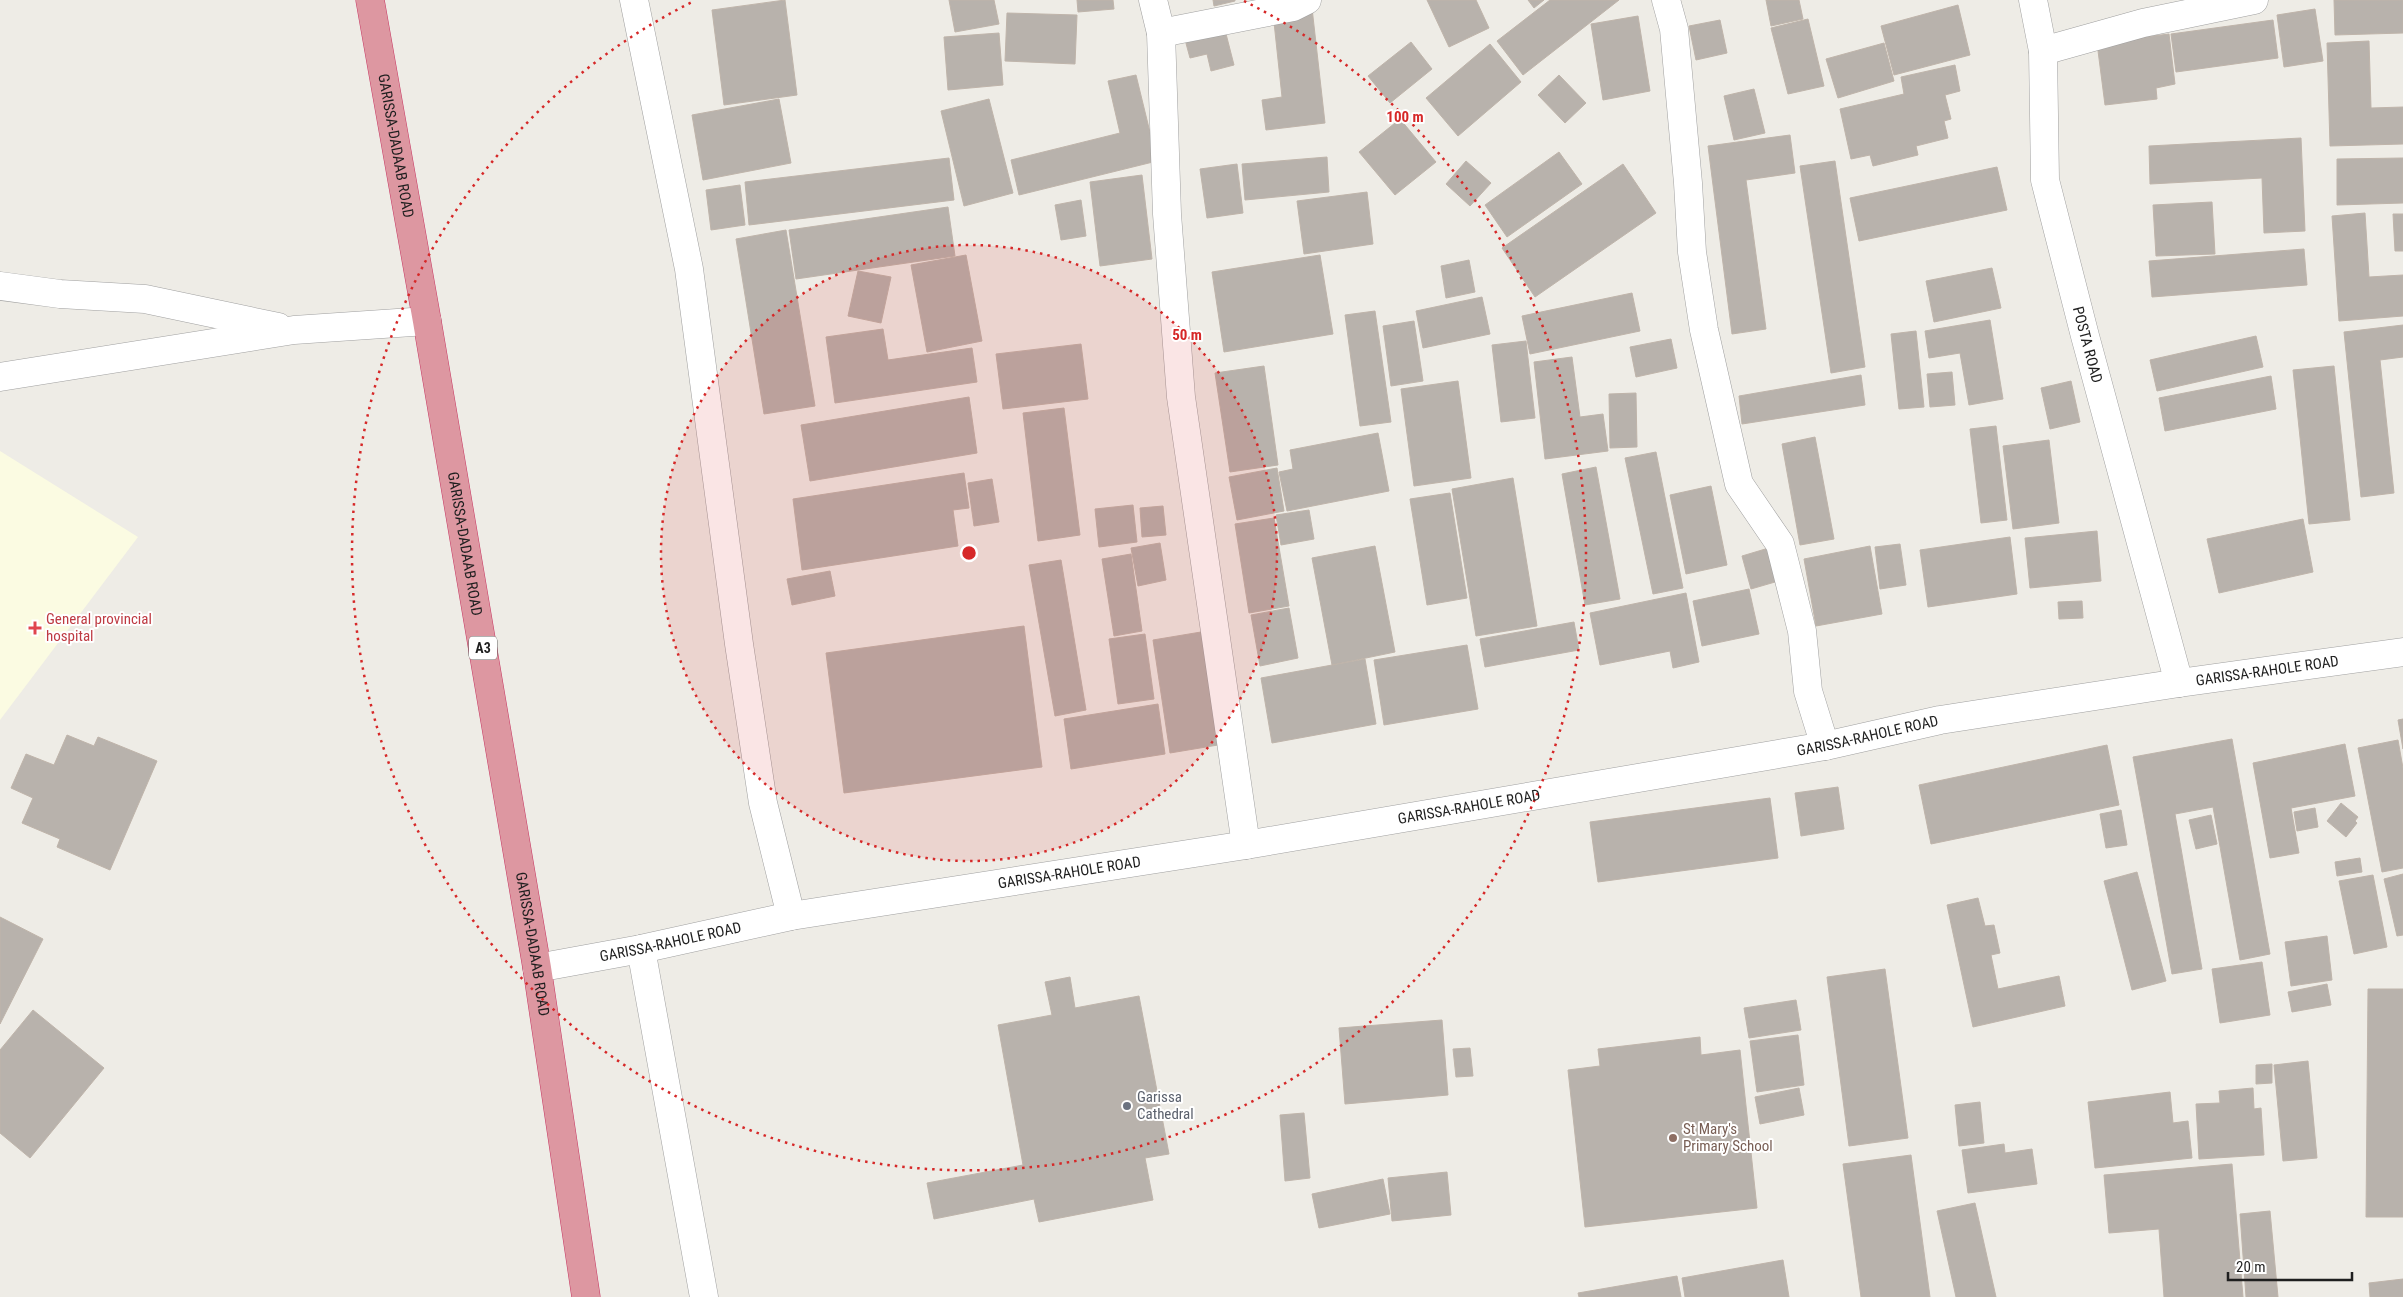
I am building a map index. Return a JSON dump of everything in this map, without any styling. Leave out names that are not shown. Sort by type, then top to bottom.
[{"type":"highway","name":"GARISSA-DADAAB ROAD","points":[[370,0],[427,321],[537,968],[586,1297]]},
{"type":"street","points":[[634,0],[689,269],[738,634],[763,803],[792,916]]},
{"type":"street","points":[[1153,0],[1161,33],[1167,214],[1181,397],[1246,845]]},
{"type":"street","points":[[1161,33],[1293,7],[1306,0]]},
{"type":"street","points":[[1666,0],[1674,29],[1692,252],[1704,330],[1739,484],[1780,544],[1802,631],[1808,691],[1825,746]]},
{"type":"street","name":"POSTA ROAD","points":[[2033,0],[2043,51],[2045,180],[2084,336],[2179,683]]},
{"type":"street","points":[[2043,51],[2143,23],[2254,0]]},
{"type":"street","points":[[0,286],[60,294],[145,299],[294,330]]},
{"type":"street","points":[[0,377],[294,330],[427,321]]},
{"type":"street","name":"GARISSA-RAHOLE ROAD","points":[[537,968],[641,949],[792,916],[1246,845],[1825,746],[1940,720],[2179,683],[2403,652]]},
{"type":"street","points":[[641,949],[704,1297]]},
{"type":"shaded area","name":"General provincial hospital","points":[[0,451],[138,537],[0,720]]},
{"type":"building","points":[[785,0],[797,95],[724,105],[712,10]]},
{"type":"building","points":[[949,0],[994,0],[999,24],[955,32]]},
{"type":"building","points":[[1077,0],[1113,0],[1114,9],[1078,12]]},
{"type":"building","points":[[1213,0],[1235,0],[1235,1],[1214,6]]},
{"type":"building","points":[[1427,0],[1476,0],[1489,28],[1449,47]]},
{"type":"building","points":[[1528,0],[1544,0],[1534,8]]},
{"type":"building","points":[[1550,0],[1619,0],[1523,75],[1497,41]]},
{"type":"building","points":[[1766,0],[1799,0],[1803,19],[1771,26]]},
{"type":"building","points":[[2334,0],[2403,0],[2403,33],[2335,35]]},
{"type":"building","points":[[1958,5],[1970,55],[1894,75],[1881,26]]},
{"type":"building","points":[[1312,8],[1325,123],[1266,130],[1262,100],[1282,97],[1273,13]]},
{"type":"building","points":[[2315,9],[2323,61],[2284,67],[2277,15]]},
{"type":"building","points":[[1007,13],[1077,15],[1075,64],[1005,61]]},
{"type":"building","points":[[1638,16],[1650,91],[1603,100],[1591,24]]},
{"type":"building","points":[[1808,19],[1824,86],[1788,94],[1771,28]]},
{"type":"building","points":[[1720,20],[1727,53],[1696,60],[1689,26]]},
{"type":"building","points":[[2273,20],[2278,58],[2176,72],[2171,34]]},
{"type":"building","points":[[1224,26],[1234,65],[1211,71],[1207,54],[1190,58],[1184,36]]},
{"type":"building","points":[[999,33],[1003,85],[948,90],[944,37]]},
{"type":"building","points":[[2169,34],[2175,84],[2156,88],[2157,99],[2105,105],[2097,43]]},
{"type":"building","points":[[2369,41],[2371,108],[2403,107],[2403,144],[2330,146],[2327,43]]},
{"type":"building","points":[[1411,42],[1432,69],[1390,103],[1368,76]]},
{"type":"building","points":[[1884,43],[1894,81],[1838,98],[1826,59]]},
{"type":"building","points":[[1490,44],[1521,82],[1458,136],[1426,98]]},
{"type":"building","points":[[1955,65],[1960,91],[1945,95],[1951,119],[1944,121],[1948,138],[1916,146],[1918,155],[1873,166],[1870,155],[1851,159],[1840,109],[1904,94],[1901,77]]},
{"type":"building","points":[[1136,75],[1157,161],[1019,195],[1011,160],[1120,133],[1108,81]]},
{"type":"building","points":[[1559,75],[1586,103],[1565,123],[1538,95]]},
{"type":"building","points":[[1754,89],[1765,133],[1734,140],[1724,96]]},
{"type":"building","points":[[779,99],[791,163],[703,180],[692,115]]},
{"type":"building","points":[[989,99],[1013,193],[964,206],[941,111]]},
{"type":"building","points":[[1400,119],[1436,162],[1395,195],[1359,152]]},
{"type":"building","points":[[1790,135],[1795,173],[1746,180],[1766,329],[1732,334],[1708,146]]},
{"type":"building","points":[[2301,138],[2305,231],[2264,233],[2262,178],[2150,184],[2149,146]]},
{"type":"building","points":[[1559,152],[1582,184],[1507,237],[1485,205]]},
{"type":"building","points":[[1327,157],[1329,192],[1245,200],[1242,164]]},
{"type":"building","points":[[949,158],[954,200],[749,225],[745,182]]},
{"type":"building","points":[[2403,158],[2403,203],[2337,205],[2337,159]]},
{"type":"building","points":[[1466,161],[1491,183],[1470,206],[1446,184]]},
{"type":"building","points":[[1835,161],[1865,367],[1831,373],[1800,166]]},
{"type":"building","points":[[1237,164],[1243,213],[1207,218],[1200,169]]},
{"type":"building","points":[[1623,164],[1656,213],[1535,297],[1502,248]]},
{"type":"building","points":[[1997,167],[2007,210],[1859,241],[1850,198]]},
{"type":"building","points":[[1142,175],[1152,259],[1100,266],[1090,182]]},
{"type":"building","points":[[740,185],[745,225],[711,230],[706,190]]},
{"type":"building","points":[[1367,192],[1373,244],[1304,254],[1297,201]]},
{"type":"building","points":[[1081,200],[1086,236],[1061,240],[1055,205]]},
{"type":"building","points":[[2212,202],[2215,254],[2156,256],[2153,205]]},
{"type":"building","points":[[948,207],[955,256],[796,279],[789,230]]},
{"type":"building","points":[[2365,213],[2369,277],[2403,275],[2403,316],[2339,321],[2332,216]]},
{"type":"building","points":[[2393,214],[2403,214],[2403,251],[2395,251]]},
{"type":"building","points":[[786,230],[815,406],[764,414],[736,239]]},
{"type":"building","points":[[2304,249],[2307,285],[2152,297],[2149,261]]},
{"type":"building","points":[[966,255],[982,341],[927,352],[911,265]]},
{"type":"building","points":[[1320,255],[1333,334],[1224,352],[1212,272]]},
{"type":"building","points":[[1469,260],[1475,292],[1446,298],[1441,266]]},
{"type":"building","points":[[1992,268],[2001,308],[1934,322],[1926,281]]},
{"type":"building","points":[[858,271],[891,277],[881,323],[848,316]]},
{"type":"building","points":[[1632,293],[1640,331],[1530,354],[1522,316]]},
{"type":"building","points":[[1482,297],[1490,334],[1423,348],[1416,311]]},
{"type":"building","points":[[1375,311],[1391,422],[1360,426],[1345,315]]},
{"type":"building","points":[[1990,320],[2003,399],[1969,405],[1960,353],[1929,358],[1925,331]]},
{"type":"building","points":[[1414,321],[1423,381],[1391,386],[1383,326]]},
{"type":"building","points":[[2403,325],[2403,357],[2380,360],[2394,493],[2361,497],[2344,332]]},
{"type":"building","points":[[883,329],[888,360],[972,348],[977,382],[835,403],[826,337]]},
{"type":"building","points":[[1916,331],[1924,407],[1899,409],[1891,334]]},
{"type":"building","points":[[2256,336],[2263,367],[2157,391],[2150,360]]},
{"type":"building","points":[[1671,339],[1677,368],[1636,377],[1630,347]]},
{"type":"building","points":[[1526,341],[1535,418],[1501,422],[1492,345]]},
{"type":"building","points":[[1081,344],[1088,399],[1003,409],[996,354]]},
{"type":"building","points":[[1572,357],[1580,417],[1603,414],[1608,451],[1545,459],[1534,362]]},
{"type":"building","points":[[1264,366],[1278,465],[1230,472],[1215,373]]},
{"type":"building","points":[[2334,366],[2350,520],[2309,524],[2293,370]]},
{"type":"building","points":[[1952,372],[1955,405],[1930,407],[1927,374]]},
{"type":"building","points":[[1861,375],[1865,405],[1742,424],[1739,396]]},
{"type":"building","points":[[2271,376],[2276,409],[2165,431],[2159,398]]},
{"type":"building","points":[[1458,381],[1471,478],[1414,486],[1401,389]]},
{"type":"building","points":[[2071,381],[2080,422],[2050,429],[2041,388]]},
{"type":"building","points":[[1636,393],[1637,447],[1610,448],[1609,394]]},
{"type":"building","points":[[969,397],[977,453],[810,481],[801,425]]},
{"type":"building","points":[[1064,408],[1080,535],[1038,541],[1023,413]]},
{"type":"building","points":[[1996,426],[2007,520],[1981,523],[1970,429]]},
{"type":"building","points":[[1378,433],[1389,491],[1287,511],[1279,472],[1293,469],[1290,450]]},
{"type":"building","points":[[1815,437],[1834,539],[1800,545],[1782,444]]},
{"type":"building","points":[[2049,440],[2059,523],[2013,529],[2003,446]]},
{"type":"building","points":[[1656,452],[1683,588],[1653,594],[1625,458]]},
{"type":"building","points":[[1596,467],[1620,599],[1585,605],[1562,474]]},
{"type":"building","points":[[1277,468],[1284,511],[1237,520],[1229,477]]},
{"type":"building","points":[[964,473],[969,508],[953,510],[958,546],[802,570],[793,499]]},
{"type":"building","points":[[1513,478],[1537,626],[1476,636],[1452,489]]},
{"type":"building","points":[[992,479],[999,522],[974,526],[968,483]]},
{"type":"building","points":[[1711,486],[1727,565],[1686,574],[1670,495]]},
{"type":"building","points":[[1450,493],[1467,598],[1427,605],[1410,499]]},
{"type":"building","points":[[1133,505],[1137,542],[1099,547],[1095,509]]},
{"type":"building","points":[[1163,506],[1166,535],[1142,537],[1140,508]]},
{"type":"building","points":[[1309,510],[1314,539],[1281,545],[1276,515]]},
{"type":"building","points":[[1274,518],[1289,606],[1249,613],[1235,524]]},
{"type":"building","points":[[2303,519],[2313,572],[2219,593],[2207,539]]},
{"type":"building","points":[[2097,531],[2101,581],[2030,588],[2025,538]]},
{"type":"building","points":[[2010,537],[2017,594],[1928,607],[1920,550]]},
{"type":"building","points":[[1160,543],[1166,580],[1138,586],[1131,548]]},
{"type":"building","points":[[1900,544],[1906,585],[1880,589],[1875,547]]},
{"type":"building","points":[[1375,546],[1395,652],[1332,665],[1312,558]]},
{"type":"building","points":[[1870,546],[1882,614],[1816,626],[1804,559]]},
{"type":"building","points":[[1772,547],[1782,580],[1751,589],[1742,556]]},
{"type":"building","points":[[1131,554],[1142,631],[1114,636],[1102,559]]},
{"type":"building","points":[[1061,560],[1086,710],[1055,716],[1029,565]]},
{"type":"building","points":[[830,571],[835,596],[792,605],[787,579]]},
{"type":"building","points":[[1749,589],[1759,634],[1702,646],[1693,601]]},
{"type":"building","points":[[1686,593],[1699,662],[1673,668],[1670,651],[1600,665],[1590,613]]},
{"type":"building","points":[[2082,601],[2083,618],[2059,619],[2058,602]]},
{"type":"building","points":[[1289,608],[1298,658],[1260,666],[1251,615]]},
{"type":"building","points":[[1574,622],[1579,650],[1485,667],[1480,639]]},
{"type":"building","points":[[1024,626],[1042,767],[844,793],[826,653]]},
{"type":"building","points":[[1207,631],[1224,744],[1170,753],[1153,640]]},
{"type":"building","points":[[1145,634],[1154,699],[1118,704],[1109,639]]},
{"type":"building","points":[[1467,645],[1478,709],[1384,725],[1374,660]]},
{"type":"building","points":[[1365,659],[1376,724],[1272,743],[1261,678]]},
{"type":"building","points":[[1158,704],[1165,754],[1071,769],[1064,719]]},
{"type":"building","points":[[2403,719],[2403,749],[2398,720]]},
{"type":"building","points":[[67,735],[94,746],[98,737],[157,761],[110,870],[57,847],[60,839],[22,823],[33,798],[11,788],[26,754],[54,765]]},
{"type":"building","points":[[2232,739],[2270,954],[2240,960],[2213,807],[2175,814],[2202,969],[2172,974],[2133,757]]},
{"type":"building","points":[[2398,740],[2403,768],[2403,868],[2382,872],[2358,748]]},
{"type":"building","points":[[2345,744],[2355,796],[2291,808],[2299,853],[2270,858],[2253,763]]},
{"type":"building","points":[[2107,745],[2119,805],[1931,844],[1919,785]]},
{"type":"building","points":[[1838,787],[1844,829],[1801,836],[1795,793]]},
{"type":"building","points":[[1770,798],[1778,858],[1598,882],[1590,822]]},
{"type":"building","points":[[2341,803],[2358,817],[2355,821],[2357,823],[2346,837],[2327,821]]},
{"type":"building","points":[[2315,808],[2318,827],[2297,831],[2294,812]]},
{"type":"building","points":[[2121,810],[2127,845],[2106,848],[2100,814]]},
{"type":"building","points":[[2211,815],[2217,844],[2196,849],[2189,820]]},
{"type":"building","points":[[2360,858],[2362,872],[2337,876],[2335,862]]},
{"type":"building","points":[[2137,872],[2166,981],[2132,990],[2104,881]]},
{"type":"building","points":[[2403,874],[2403,935],[2397,936],[2384,879]]},
{"type":"building","points":[[2373,875],[2387,947],[2354,954],[2339,881]]},
{"type":"building","points":[[1978,898],[1985,926],[1994,925],[2000,953],[1991,955],[1998,989],[2059,976],[2065,1006],[1973,1027],[1947,905]]},
{"type":"building","points":[[0,917],[43,939],[0,1024]]},
{"type":"building","points":[[2327,936],[2332,980],[2291,986],[2285,942]]},
{"type":"building","points":[[2262,962],[2270,1015],[2220,1023],[2212,969]]},
{"type":"building","points":[[1885,969],[1908,1138],[1849,1146],[1827,977]]},
{"type":"building","points":[[1070,977],[1075,1008],[1139,996],[1169,1154],[1145,1158],[1153,1200],[1039,1222],[1034,1199],[934,1219],[927,1183],[1023,1165],[998,1025],[1052,1015],[1045,982]]},
{"type":"building","points":[[2327,984],[2331,1005],[2292,1012],[2288,992]]},
{"type":"building","points":[[2368,989],[2403,989],[2403,1217],[2366,1217]]},
{"type":"building","points":[[1796,1000],[1801,1030],[1749,1038],[1744,1008]]},
{"type":"building","points":[[33,1010],[104,1068],[30,1158],[0,1133],[0,1050]]},
{"type":"building","points":[[1442,1020],[1448,1095],[1345,1104],[1339,1028]]},
{"type":"building","points":[[1798,1035],[1804,1085],[1757,1092],[1750,1041]]},
{"type":"building","points":[[1700,1037],[1701,1055],[1740,1050],[1757,1208],[1585,1227],[1568,1070],[1600,1066],[1598,1049]]},
{"type":"building","points":[[1470,1048],[1473,1076],[1456,1077],[1453,1049]]},
{"type":"building","points":[[2308,1061],[2317,1158],[2283,1161],[2274,1065]]},
{"type":"building","points":[[2272,1064],[2272,1083],[2256,1084],[2256,1065]]},
{"type":"building","points":[[1799,1088],[1804,1115],[1760,1124],[1755,1097]]},
{"type":"building","points":[[2253,1088],[2254,1109],[2261,1108],[2264,1155],[2199,1159],[2196,1104],[2220,1103],[2219,1091]]},
{"type":"building","points":[[2170,1092],[2173,1123],[2188,1121],[2192,1158],[2095,1168],[2088,1102]]},
{"type":"building","points":[[1980,1102],[1984,1143],[1959,1146],[1955,1105]]},
{"type":"building","points":[[1304,1113],[1310,1178],[1285,1181],[1280,1115]]},
{"type":"building","points":[[2004,1144],[2005,1153],[2032,1149],[2037,1184],[1968,1193],[1962,1150]]},
{"type":"building","points":[[1911,1155],[1930,1297],[1861,1297],[1843,1164]]},
{"type":"building","points":[[2232,1164],[2243,1297],[2164,1297],[2159,1229],[2109,1233],[2104,1175]]},
{"type":"building","points":[[1447,1172],[1451,1215],[1392,1221],[1388,1178]]},
{"type":"building","points":[[1383,1179],[1390,1214],[1319,1228],[1312,1194]]},
{"type":"building","points":[[1975,1203],[1996,1297],[1956,1297],[1937,1211]]},
{"type":"building","points":[[2270,1211],[2278,1297],[2246,1297],[2240,1214]]},
{"type":"building","points":[[1783,1260],[1789,1297],[1685,1297],[1682,1278]]},
{"type":"building","points":[[1677,1276],[1681,1297],[1579,1297],[1578,1293]]},
{"type":"building","points":[[2403,1279],[2403,1297],[2370,1297],[2369,1283]]},
{"type":"place","name":"General provincial hospital","points":[[35,628]]},
{"type":"place","name":"Garissa Cathedral","points":[[1127,1106]]},
{"type":"place","name":"St Mary's Primary School","points":[[1673,1138]]}]
